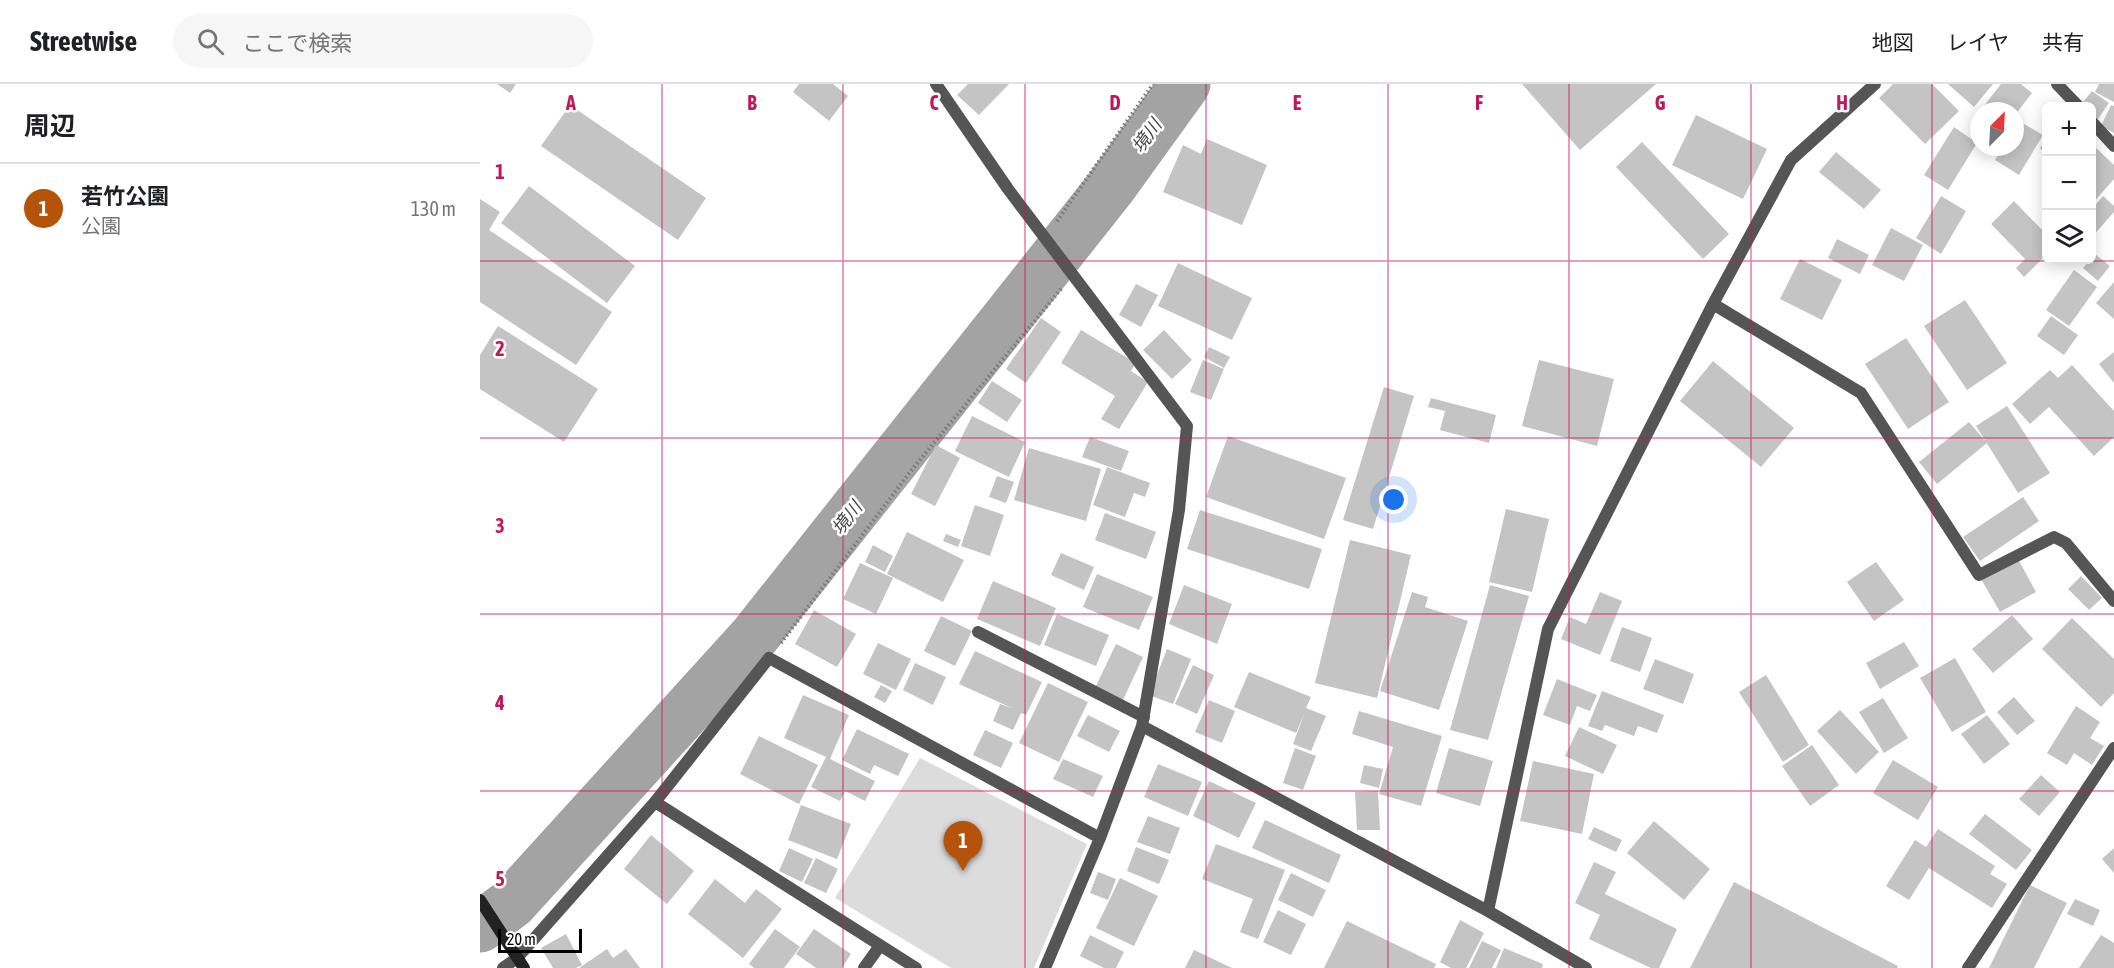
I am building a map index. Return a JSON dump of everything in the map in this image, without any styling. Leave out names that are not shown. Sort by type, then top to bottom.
[{"type":"street","points":[[936,84],[1070,271],[1187,426],[1179,510],[1143,722],[1100,838],[1045,968]]},
{"type":"street","points":[[1488,911],[1548,629],[1713,304],[1791,160],[1875,84]]},
{"type":"street","points":[[2057,84],[2074,102]]},
{"type":"street","points":[[2096,127],[2114,146]]},
{"type":"street","points":[[1713,304],[1861,393],[1979,575],[2054,537],[2066,543],[2114,601]]},
{"type":"street","points":[[978,632],[1488,911],[1573,965],[1586,968]]},
{"type":"street","points":[[503,968],[517,958],[655,802],[769,658],[1100,838]]},
{"type":"street","points":[[1968,968],[2114,748]]},
{"type":"street","points":[[655,802],[915,968]]},
{"type":"street","points":[[480,900],[517,958]]},
{"type":"street","points":[[864,968],[879,947]]},
{"type":"path","points":[[1046,238],[1153,84]]},
{"type":"path","points":[[769,658],[910,472],[1070,271]]},
{"type":"shaded area","points":[[920,758],[1087,844],[1034,968],[951,968],[835,898]]},
{"type":"building","points":[[497,84],[516,84],[510,93]]},
{"type":"building","points":[[799,84],[833,84],[848,96],[829,121],[793,92]]},
{"type":"building","points":[[968,84],[1009,84],[979,115],[957,95]]},
{"type":"building","points":[[1522,84],[1656,84],[1580,150]]},
{"type":"building","points":[[1893,84],[1932,84],[1959,111],[1925,144],[1879,98]]},
{"type":"building","points":[[1948,84],[1993,84],[1978,102],[1970,103]]},
{"type":"building","points":[[2001,84],[2021,84],[2032,93],[2024,103],[1987,102]]},
{"type":"building","points":[[2099,84],[2114,84],[2114,102],[2095,92]]},
{"type":"building","points":[[2092,91],[2109,103],[2098,119],[2096,118],[2096,102],[2083,102]]},
{"type":"building","points":[[570,105],[706,198],[678,240],[541,146]]},
{"type":"building","points":[[2111,105],[2114,106],[2114,133],[2101,126]]},
{"type":"building","points":[[1696,115],[1767,149],[1743,199],[1672,165]]},
{"type":"building","points":[[2024,124],[2042,134],[2019,175],[1995,160],[1997,156],[2024,156]]},
{"type":"building","points":[[1954,127],[1970,138],[1970,154],[1948,190],[1924,175]]},
{"type":"building","points":[[1207,139],[1267,165],[1242,225],[1163,192],[1183,145],[1201,154]]},
{"type":"building","points":[[1642,142],[1729,234],[1703,259],[1616,167]]},
{"type":"building","points":[[2096,148],[2114,165],[2114,179],[2096,199]]},
{"type":"building","points":[[1836,152],[1881,190],[1864,209],[1819,172]]},
{"type":"building","points":[[529,186],[635,266],[607,303],[501,223]]},
{"type":"building","points":[[1941,196],[1966,211],[1941,254],[1916,238]]},
{"type":"building","points":[[2103,196],[2114,206],[2114,212],[2096,232],[2096,210],[2096,204]]},
{"type":"building","points":[[480,199],[500,212],[489,230],[612,312],[576,365],[480,302]]},
{"type":"building","points":[[2014,201],[2042,230],[2042,259],[2024,277],[2016,268],[2025,259],[1991,224]]},
{"type":"building","points":[[1891,228],[1923,245],[1904,281],[1872,265]]},
{"type":"building","points":[[1837,239],[1869,255],[1860,274],[1828,258]]},
{"type":"building","points":[[2096,255],[2110,266],[2098,281],[2083,268],[2086,264],[2096,264]]},
{"type":"building","points":[[1800,259],[1842,280],[1822,320],[1780,299]]},
{"type":"building","points":[[1178,263],[1252,298],[1232,340],[1158,306]]},
{"type":"building","points":[[2074,270],[2097,287],[2069,326],[2046,310]]},
{"type":"building","points":[[2114,282],[2114,319],[2096,303]]},
{"type":"building","points":[[1136,284],[1158,295],[1141,327],[1119,315]]},
{"type":"building","points":[[1965,300],[2007,363],[1967,390],[1924,326]]},
{"type":"building","points":[[2051,316],[2078,335],[2064,355],[2037,336]]},
{"type":"building","points":[[1041,318],[1061,332],[1026,383],[1006,369]]},
{"type":"building","points":[[498,326],[598,389],[564,442],[480,389],[480,355]]},
{"type":"building","points":[[1081,330],[1136,363],[1131,371],[1148,382],[1119,429],[1101,419],[1115,396],[1061,363]]},
{"type":"building","points":[[1164,330],[1192,360],[1172,379],[1143,350]]},
{"type":"building","points":[[1906,338],[1949,402],[1908,429],[1865,364]]},
{"type":"building","points":[[1209,347],[1230,357],[1224,368],[1204,357]]},
{"type":"building","points":[[2114,352],[2114,383],[2099,364]]},
{"type":"building","points":[[1203,360],[1224,369],[1211,400],[1190,392]]},
{"type":"building","points":[[1539,360],[1614,379],[1597,446],[1522,426]]},
{"type":"building","points":[[1713,361],[1794,428],[1761,467],[1680,401]]},
{"type":"building","points":[[2072,365],[2114,411],[2114,437],[2094,456],[2049,407],[2030,424],[2012,404],[2050,370],[2058,378]]},
{"type":"building","points":[[992,381],[1022,400],[1007,422],[978,403]]},
{"type":"building","points":[[1384,387],[1414,396],[1373,529],[1343,520]]},
{"type":"building","points":[[1431,398],[1496,415],[1489,443],[1440,430],[1445,411],[1428,407]]},
{"type":"building","points":[[2007,406],[2050,473],[2018,493],[1976,426]]},
{"type":"building","points":[[972,416],[1025,442],[1009,477],[955,451]]},
{"type":"building","points":[[1969,422],[1987,443],[1937,484],[1919,462]]},
{"type":"building","points":[[1228,436],[1346,478],[1324,539],[1206,497]]},
{"type":"building","points":[[1090,437],[1129,451],[1121,471],[1082,457]]},
{"type":"building","points":[[936,445],[960,458],[935,506],[911,494]]},
{"type":"building","points":[[1029,448],[1101,469],[1086,521],[1014,500]]},
{"type":"building","points":[[1107,467],[1150,483],[1145,497],[1134,493],[1125,517],[1093,505]]},
{"type":"building","points":[[997,476],[1014,482],[1006,503],[989,497]]},
{"type":"building","points":[[2023,497],[2039,521],[1980,561],[1963,537]]},
{"type":"building","points":[[975,505],[1004,515],[990,556],[961,546]]},
{"type":"building","points":[[1506,509],[1549,519],[1532,592],[1489,582]]},
{"type":"building","points":[[1200,510],[1322,549],[1309,589],[1187,549]]},
{"type":"building","points":[[1105,513],[1156,532],[1146,559],[1095,540]]},
{"type":"building","points":[[907,532],[964,560],[943,602],[887,574]]},
{"type":"building","points":[[946,534],[961,540],[958,547],[943,541]]},
{"type":"building","points":[[1350,540],[1411,555],[1377,698],[1315,683]]},
{"type":"building","points":[[873,545],[893,556],[885,572],[865,562]]},
{"type":"building","points":[[1061,553],[1094,567],[1084,590],[1051,575]]},
{"type":"building","points":[[2018,559],[2036,592],[2000,612],[1981,579]]},
{"type":"building","points":[[1876,562],[1904,600],[1874,621],[1847,582]]},
{"type":"building","points":[[860,563],[893,578],[876,614],[843,599]]},
{"type":"building","points":[[1097,574],[1153,597],[1139,630],[1083,607]]},
{"type":"building","points":[[2081,576],[2102,598],[2089,610],[2068,589]]},
{"type":"building","points":[[993,581],[1056,608],[1040,646],[977,619]]},
{"type":"building","points":[[1184,585],[1232,604],[1217,644],[1169,624]]},
{"type":"building","points":[[1490,585],[1529,596],[1488,740],[1450,730]]},
{"type":"building","points":[[1412,592],[1428,597],[1425,607],[1468,621],[1439,710],[1380,691]]},
{"type":"building","points":[[1600,592],[1622,601],[1600,655],[1561,639],[1570,617],[1586,624]]},
{"type":"building","points":[[814,610],[856,634],[837,667],[795,644]]},
{"type":"building","points":[[1057,614],[1109,635],[1096,666],[1044,645]]},
{"type":"building","points":[[2012,615],[2033,639],[1993,673],[1972,649]]},
{"type":"building","points":[[941,616],[972,631],[955,666],[924,651]]},
{"type":"building","points":[[2072,618],[2114,659],[2114,693],[2101,707],[2042,649]]},
{"type":"building","points":[[1622,627],[1652,638],[1640,672],[1610,661]]},
{"type":"building","points":[[1904,642],[1919,666],[1880,689],[1866,663]]},
{"type":"building","points":[[878,643],[911,659],[896,690],[863,674]]},
{"type":"building","points":[[1116,644],[1143,657],[1122,702],[1095,688]]},
{"type":"building","points":[[1167,649],[1191,659],[1173,704],[1149,695]]},
{"type":"building","points":[[975,651],[1042,682],[1026,715],[1021,713],[1013,730],[993,721],[1000,704],[1012,708],[959,684]]},
{"type":"building","points":[[1955,658],[1986,712],[1952,732],[1920,678]]},
{"type":"building","points":[[1655,659],[1694,674],[1683,704],[1643,689]]},
{"type":"building","points":[[915,663],[946,677],[933,705],[903,690]]},
{"type":"building","points":[[1193,665],[1214,675],[1197,714],[1175,704]]},
{"type":"building","points":[[1249,672],[1311,697],[1306,708],[1326,716],[1311,751],[1293,744],[1305,712],[1296,733],[1234,707]]},
{"type":"building","points":[[1766,675],[1809,745],[1783,762],[1739,692]]},
{"type":"building","points":[[1557,679],[1597,695],[1590,711],[1577,706],[1570,725],[1543,715]]},
{"type":"building","points":[[1048,683],[1088,702],[1059,762],[1019,743]]},
{"type":"building","points":[[881,685],[892,691],[885,703],[874,697]]},
{"type":"building","points":[[1602,691],[1664,715],[1657,733],[1638,726],[1634,736],[1605,725],[1602,731],[1588,726]]},
{"type":"building","points":[[803,695],[849,715],[830,759],[875,781],[865,801],[845,791],[840,801],[811,787],[826,757],[784,738]]},
{"type":"building","points":[[2014,697],[2035,721],[2017,735],[1997,712]]},
{"type":"building","points":[[1883,698],[1908,738],[1884,753],[1859,712]]},
{"type":"building","points":[[1209,700],[1235,711],[1222,743],[1195,732]]},
{"type":"building","points":[[2076,706],[2100,722],[2090,738],[2104,746],[2092,765],[2074,753],[2067,765],[2047,753]]},
{"type":"building","points":[[1840,710],[1879,752],[1856,774],[1817,731]]},
{"type":"building","points":[[1359,711],[1442,736],[1421,806],[1379,794],[1393,747],[1352,734]]},
{"type":"building","points":[[1088,715],[1120,731],[1109,752],[1077,736]]},
{"type":"building","points":[[1987,715],[2010,744],[1984,764],[1961,734]]},
{"type":"building","points":[[1579,727],[1617,745],[1603,774],[1565,756]]},
{"type":"building","points":[[857,729],[909,754],[898,776],[874,765],[870,774],[842,760]]},
{"type":"building","points":[[985,730],[1013,743],[1001,768],[973,755]]},
{"type":"building","points":[[759,736],[818,765],[799,804],[740,774]]},
{"type":"building","points":[[1812,745],[1839,785],[1810,806],[1782,766]]},
{"type":"building","points":[[1295,748],[1316,756],[1303,790],[1283,783]]},
{"type":"building","points":[[1449,748],[1493,761],[1480,806],[1436,793]]},
{"type":"building","points":[[1063,759],[1103,776],[1093,797],[1053,779]]},
{"type":"building","points":[[1893,760],[1938,787],[1918,820],[1873,793]]},
{"type":"building","points":[[1533,761],[1594,774],[1582,834],[1520,821]]},
{"type":"building","points":[[1158,764],[1202,782],[1188,816],[1144,797]]},
{"type":"building","points":[[1364,765],[1383,769],[1379,788],[1360,783]]},
{"type":"building","points":[[2041,775],[2060,792],[2039,816],[2019,799]]},
{"type":"building","points":[[1209,781],[1256,803],[1239,838],[1193,816]]},
{"type":"building","points":[[1378,791],[1380,830],[1357,830],[1355,792]]},
{"type":"building","points":[[801,805],[851,824],[837,859],[788,840]]},
{"type":"building","points":[[1985,814],[2032,850],[2016,870],[1969,834]]},
{"type":"building","points":[[1148,816],[1180,828],[1170,854],[1137,842]]},
{"type":"building","points":[[1265,820],[1341,855],[1329,883],[1252,848]]},
{"type":"building","points":[[1654,821],[1710,869],[1684,900],[1627,853]]},
{"type":"building","points":[[1594,827],[1622,840],[1616,852],[1588,839]]},
{"type":"building","points":[[1938,829],[1995,866],[1990,874],[2007,884],[1992,908],[1929,868],[1909,900],[1886,886],[1915,840],[1926,847]]},
{"type":"building","points":[[651,835],[694,871],[667,904],[624,869]]},
{"type":"building","points":[[1216,844],[1285,870],[1258,939],[1240,932],[1253,899],[1202,879]]},
{"type":"building","points":[[1136,847],[1169,860],[1159,884],[1127,871]]},
{"type":"building","points":[[789,848],[813,859],[802,882],[779,871]]},
{"type":"building","points":[[2114,848],[2114,873],[2102,859]]},
{"type":"building","points":[[816,858],[838,869],[826,893],[804,883]]},
{"type":"building","points":[[1594,862],[1616,872],[1605,894],[1677,929],[1659,968],[1651,968],[1589,939],[1600,915],[1575,903]]},
{"type":"building","points":[[1098,872],[1116,879],[1108,900],[1090,893]]},
{"type":"building","points":[[1291,873],[1326,890],[1313,917],[1278,900]]},
{"type":"building","points":[[1120,878],[1158,896],[1134,946],[1096,928]]},
{"type":"building","points":[[715,879],[745,903],[756,889],[782,909],[743,958],[688,914]]},
{"type":"building","points":[[1734,882],[1898,966],[1897,968],[1690,968]]},
{"type":"building","points":[[2030,885],[2067,903],[2034,968],[1989,968]]},
{"type":"building","points":[[2075,899],[2100,910],[2093,926],[2067,914]]},
{"type":"building","points":[[1278,910],[1306,924],[1291,955],[1263,942]]},
{"type":"building","points":[[1460,920],[1484,933],[1466,968],[1451,968],[1440,962]]},
{"type":"building","points":[[1347,921],[1436,964],[1434,968],[1324,968]]},
{"type":"building","points":[[775,929],[800,947],[784,968],[754,968],[749,964]]},
{"type":"building","points":[[814,929],[851,954],[842,968],[816,968],[796,954]]},
{"type":"building","points":[[566,934],[582,965],[576,968],[553,968],[541,948]]},
{"type":"building","points":[[1090,935],[1124,952],[1116,968],[1104,968],[1080,956]]},
{"type":"building","points":[[2101,935],[2114,943],[2114,968],[2079,968]]},
{"type":"building","points":[[1482,941],[1501,950],[1492,968],[1469,968]]},
{"type":"building","points":[[1504,948],[1543,964],[1542,968],[1496,968]]},
{"type":"building","points":[[607,949],[613,958],[626,949],[640,968],[579,968]]},
{"type":"building","points":[[1194,950],[1232,968],[1185,968]]},
{"type":"waterway","name":"境川","points":[[480,927],[512,903],[753,638],[1110,188],[1185,84]]},
{"type":"place","name":"若竹公園","points":[[963,871]]}]
